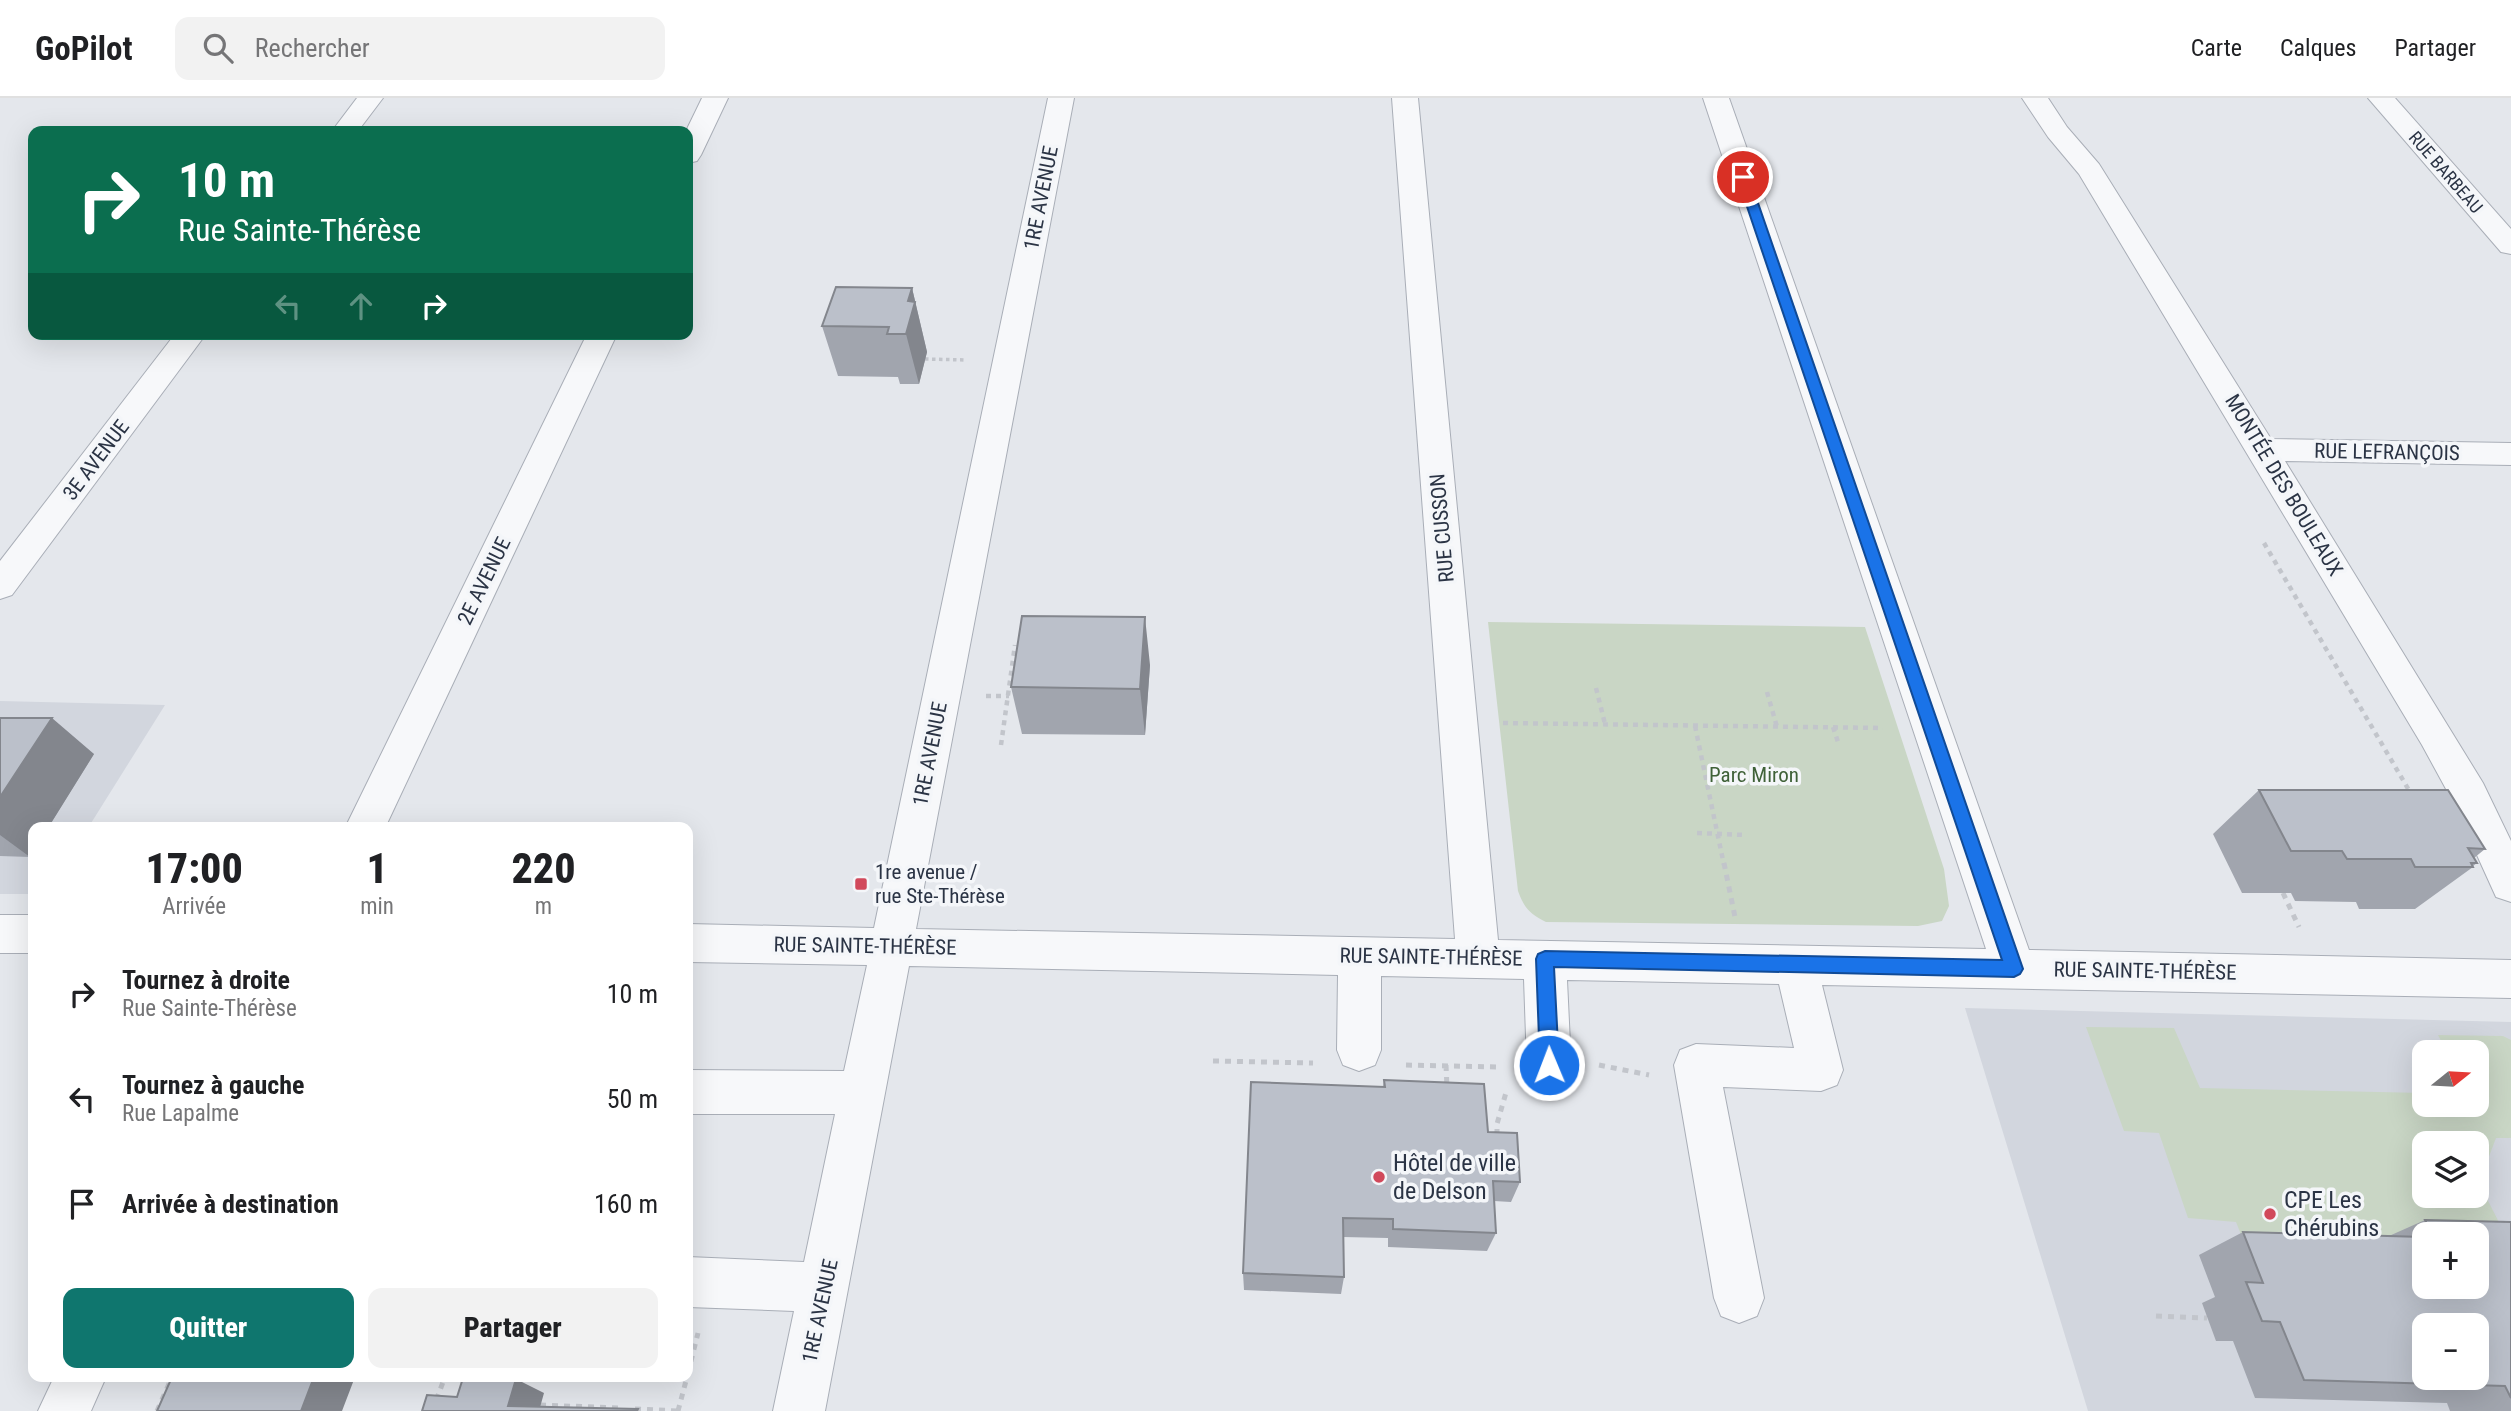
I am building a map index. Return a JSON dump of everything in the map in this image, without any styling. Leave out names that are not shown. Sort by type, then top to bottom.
[{"type":"street","points":[[349,126],[370,98]]},
{"type":"street","points":[[693,144],[715,98]]},
{"type":"street","name":"1RE AVENUE","points":[[799,1411],[1061,98]]},
{"type":"street","name":"RUE CUSSON","points":[[1405,98],[1478,958]]},
{"type":"street","points":[[1716,98],[2014,969]]},
{"type":"street","name":"MONTÉE DES BOULEAUX","points":[[2035,98],[2057,132],[2090,170],[2448,755],[2511,884]]},
{"type":"street","name":"RUE BARBEAU","points":[[2381,98],[2511,246]]},
{"type":"street","name":"3E AVENUE","points":[[0,586],[186,340]]},
{"type":"street","name":"2E AVENUE","points":[[368,822],[599,340]]},
{"type":"street","name":"RUE LEFRANÇOIS","points":[[2263,450],[2511,454]]},
{"type":"street","points":[[0,934],[28,934]]},
{"type":"street","name":"RUE SAINTE-THÉRÈSE","points":[[693,943],[2511,979]]},
{"type":"street","points":[[1359,1051],[1360,956]]},
{"type":"street","points":[[1545,959],[1549,1065]]},
{"type":"street","points":[[1739,1298],[1696,1065],[1821,1070],[1796,964]]},
{"type":"street","points":[[693,1092],[863,1093]]},
{"type":"street","points":[[693,1282],[825,1287]]},
{"type":"street","points":[[64,1411],[78,1382]]},
{"type":"path","points":[[1000,745],[1015,645]]},
{"type":"path","points":[[1596,688],[1605,724]]},
{"type":"path","points":[[1767,692],[1777,727]]},
{"type":"path","points":[[1499,723],[1888,728]]},
{"type":"path","points":[[1695,726],[1737,924]]},
{"type":"path","points":[[1833,727],[1839,745]]},
{"type":"path","points":[[1698,833],[1746,835]]},
{"type":"path","points":[[1446,1065],[1447,1093]]},
{"type":"path","points":[[1491,1066],[1507,1069]]},
{"type":"path","points":[[1497,1144],[1497,1124],[1510,1079]]},
{"type":"path","points":[[2156,1316],[2207,1318]]},
{"type":"path","points":[[157,1411],[170,1382]]},
{"type":"path","points":[[432,1411],[443,1382]]},
{"type":"path","points":[[540,1405],[678,1411],[686,1382]]},
{"type":"shaded area","points":[[0,701],[165,705],[92,822],[28,822],[28,894],[0,894]]},
{"type":"shaded area","name":"CPE Les Chérubins","points":[[1965,1008],[2511,1022],[2511,1411],[2088,1411]]},
{"type":"green space","name":"Parc Miron","points":[[1488,622],[1865,627],[1944,869],[1949,906],[1942,921],[1918,926],[1546,922],[1536,916],[1525,906],[1518,891]]},
{"type":"green space","points":[[2086,1027],[2174,1028],[2200,1088],[2412,1093],[2412,1117],[2489,1117],[2489,1040],[2441,1040],[2438,1035],[2503,1036],[2511,1040],[2511,1138],[2496,1138],[2489,1157],[2489,1131],[2412,1131],[2412,1208],[2489,1208],[2489,1203],[2511,1246],[2489,1238],[2489,1222],[2412,1222],[2412,1236],[2250,1257],[2236,1222],[2188,1218],[2159,1133],[2124,1131]]},
{"type":"building","points":[[836,287],[912,288],[908,301],[915,302],[906,334],[887,334],[889,327],[822,326]]},
{"type":"building","points":[[1022,616],[1145,617],[1140,689],[1011,687]]},
{"type":"building","points":[[0,718],[52,718],[0,797]]},
{"type":"building","points":[[2259,790],[2448,790],[2485,849],[2468,848],[2477,863],[2471,863],[2473,867],[2415,867],[2411,859],[2347,859],[2342,851],[2291,851]]},
{"type":"building","name":"Hôtel de ville de Delson","points":[[1384,1080],[1484,1084],[1488,1132],[1517,1133],[1520,1182],[1493,1181],[1496,1233],[1393,1229],[1393,1219],[1343,1218],[1344,1277],[1243,1273],[1251,1082],[1385,1087]]},
{"type":"building","points":[[2425,1220],[2511,1222],[2511,1398],[2505,1386],[2489,1386],[2489,1313],[2412,1313],[2412,1383],[2304,1380],[2280,1322],[2262,1321],[2246,1282],[2263,1283],[2243,1232],[2412,1237],[2412,1299],[2489,1299],[2489,1222]]},
{"type":"building","points":[[170,1382],[312,1382],[301,1411],[157,1411]]},
{"type":"building","points":[[462,1382],[515,1382],[508,1406],[638,1409],[422,1411],[427,1395],[457,1397]]},
{"type":"place","name":"1re avenue / rue Ste-Thérèse","points":[[861,884]]},
{"type":"place","name":"Hôtel de ville de Delson","points":[[1379,1177]]},
{"type":"place","name":"CPE Les Chérubins","points":[[2270,1214]]},
{"type":"route","points":[[1549,1065],[1545,959],[2014,969],[1743,177]]}]
